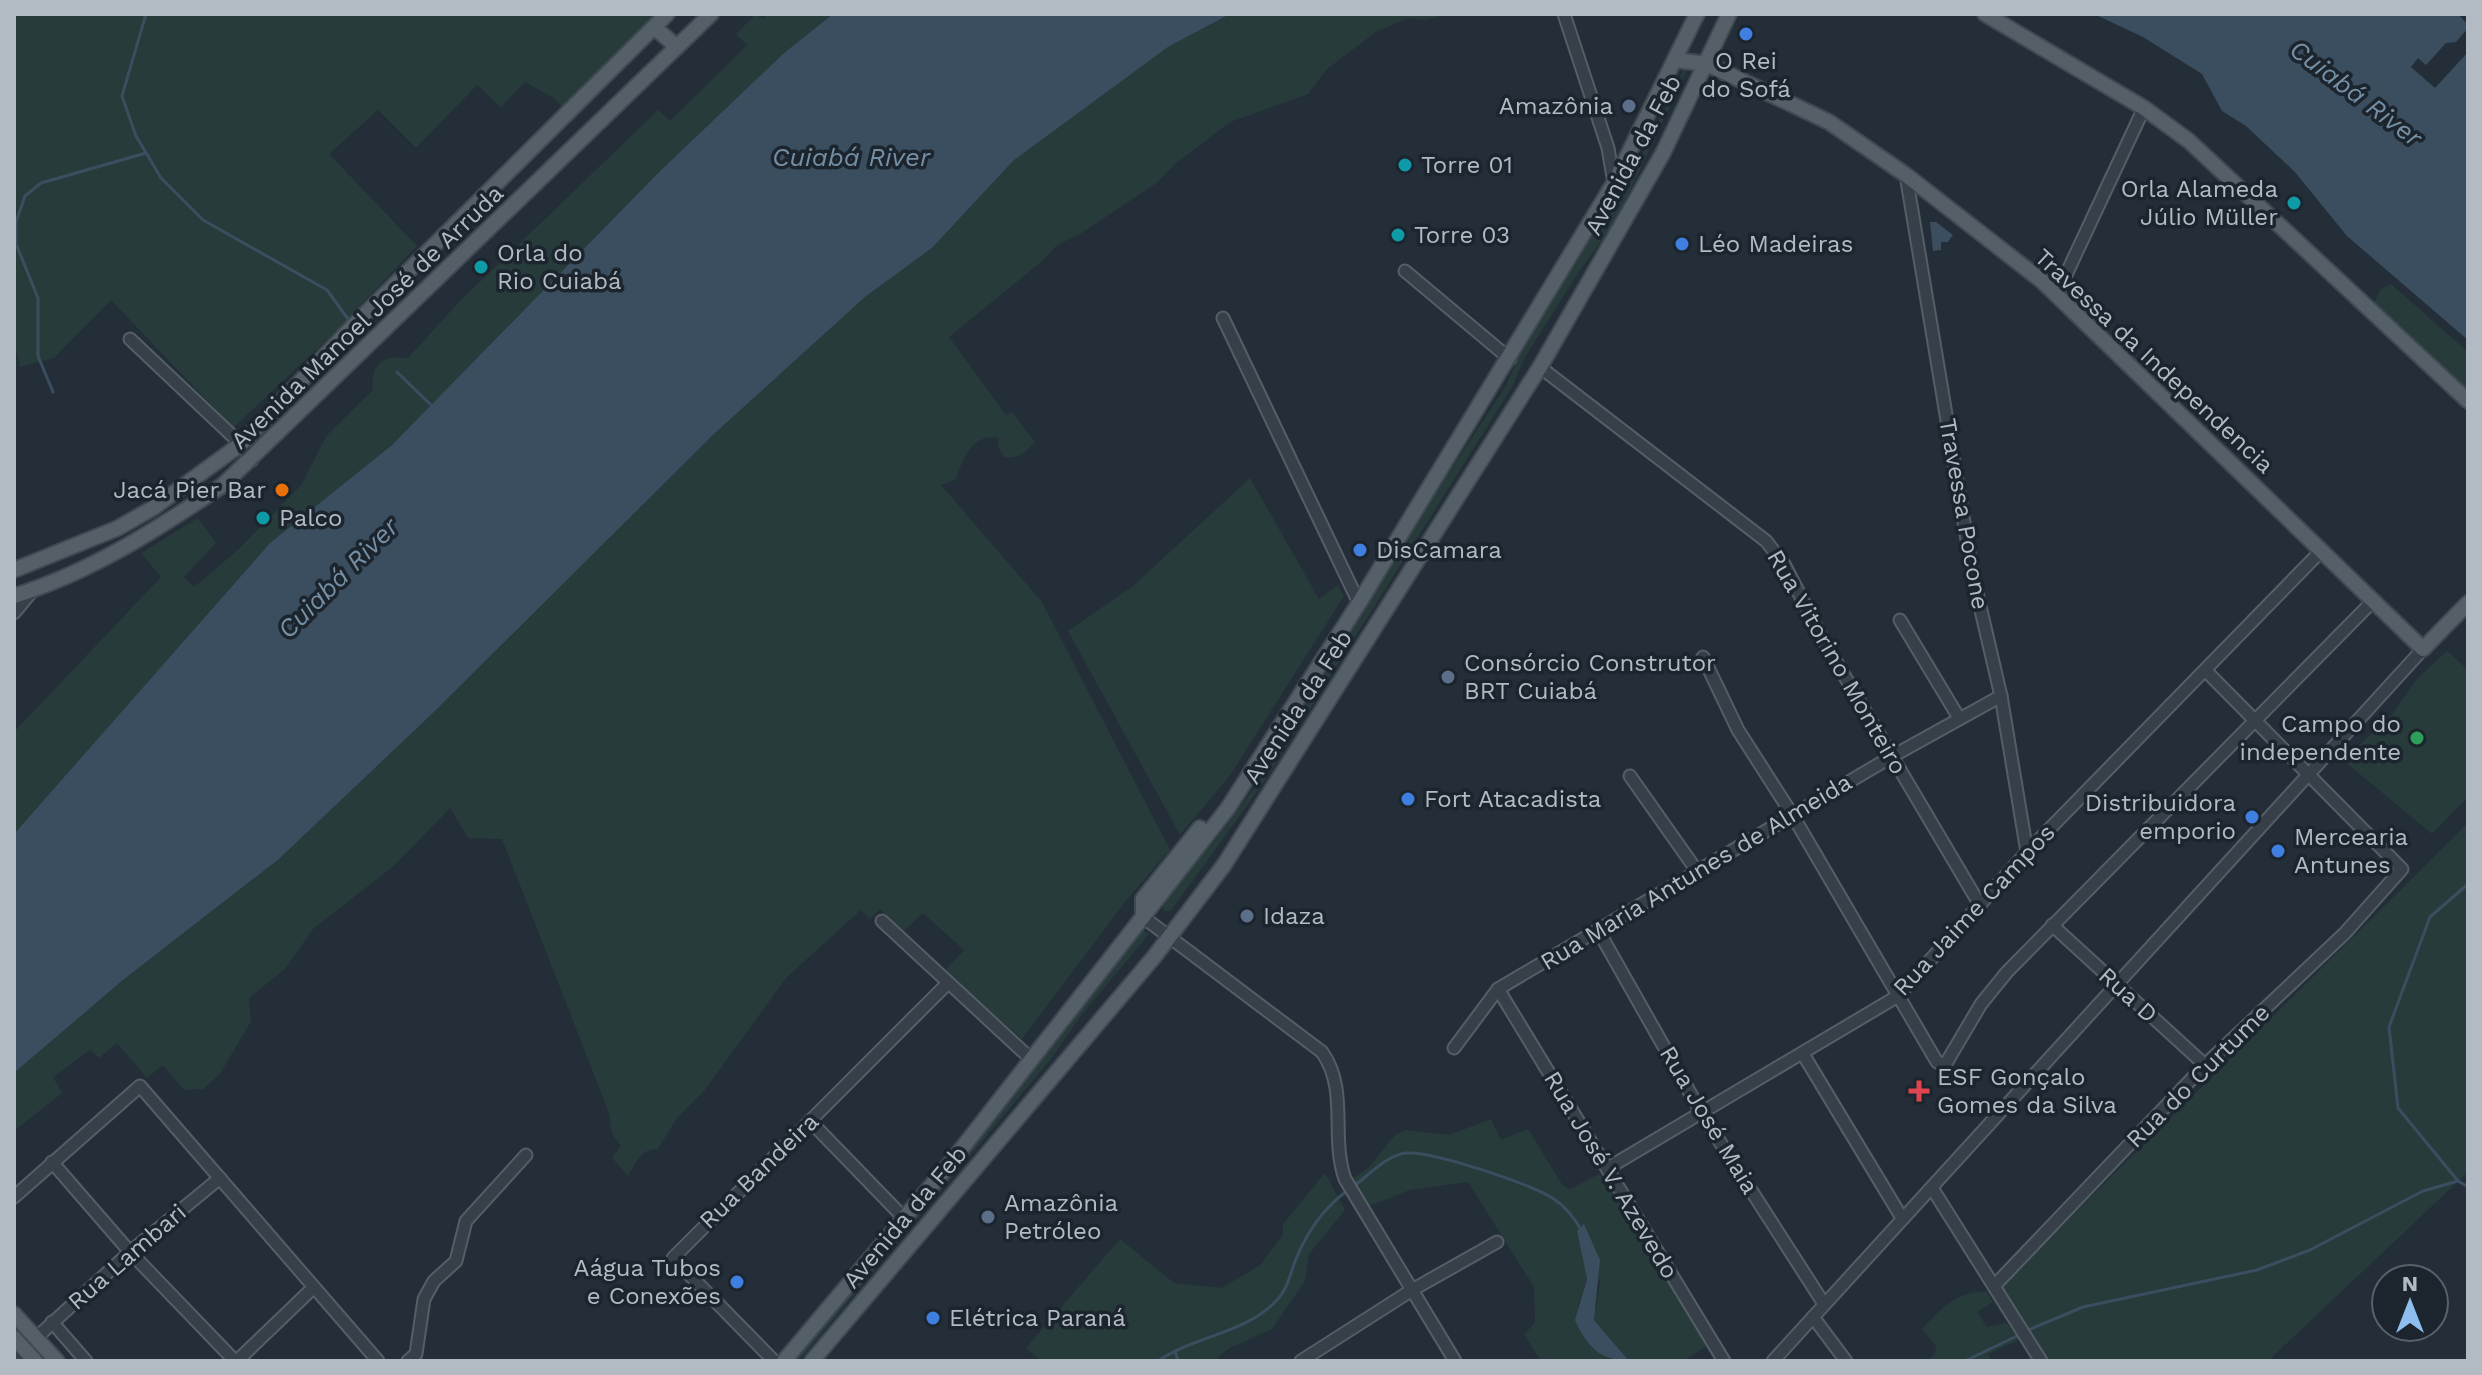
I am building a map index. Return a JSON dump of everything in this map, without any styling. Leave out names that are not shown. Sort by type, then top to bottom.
[{"type":"main road","name":"Avenida Manoel José de Arruda","points":[[14,570],[118,528],[241,444],[353,326],[667,14]]},
{"type":"main road","name":"Avenida Manoel José de Arruda","points":[[14,596],[34,590],[129,546],[223,485],[711,14]]},
{"type":"main road","name":"Avenida da Feb","points":[[784,1361],[952,1161],[1143,917],[1143,899],[1251,771],[1510,359],[1614,183],[1697,14]]},
{"type":"main road","name":"Avenida da Feb","points":[[812,1361],[1169,938],[1224,865],[1540,367],[1663,153],[1729,14]]},
{"type":"main road","points":[[1985,14],[2144,108],[2189,141],[2468,401]]},
{"type":"main road","points":[[654,27],[677,47]]},
{"type":"main road","name":"Travessa da Independencia","points":[[1676,60],[1707,64],[1829,122],[1906,175],[2057,294],[2423,649]]},
{"type":"main road","points":[[2423,649],[2468,603]]},
{"type":"main road","points":[[14,1314],[57,1361]]},
{"type":"main road","points":[[18,1343],[35,1361]]},
{"type":"street","points":[[1564,14],[1608,148],[1614,183]]},
{"type":"street","points":[[2057,294],[2144,108]]},
{"type":"street","points":[[1608,148],[1632,150]]},
{"type":"street","name":"Travessa Pocone","points":[[1906,175],[1973,576],[2001,696],[2027,852]]},
{"type":"street","points":[[1405,271],[1510,359]]},
{"type":"street","points":[[1223,318],[1359,603]]},
{"type":"street","points":[[130,339],[241,444],[252,460]]},
{"type":"street","name":"Rua Vitorino Monteiro","points":[[1540,367],[1766,541],[1784,564],[1891,757],[1980,905]]},
{"type":"street","name":"Rua Jaime Campos","points":[[1608,1168],[1898,996],[2027,852],[2322,550]]},
{"type":"street","points":[[14,613],[34,590]]},
{"type":"street","points":[[1703,657],[1738,730],[1793,816],[1937,1062],[1948,1063],[1981,1004],[2052,925],[2373,601]]},
{"type":"street","points":[[1900,620],[1959,718]]},
{"type":"street","points":[[1773,1361],[2423,649]]},
{"type":"street","points":[[2206,671],[2308,774]]},
{"type":"street","name":"Rua Maria Antunes de Almeida","points":[[1454,1048],[1484,1003],[1498,989],[1891,757],[2001,696]]},
{"type":"street","name":"Rua do Curtume","points":[[1996,1284],[2205,1065],[2345,933],[2402,869],[2308,774]]},
{"type":"street","points":[[1630,776],[1697,871]]},
{"type":"street","points":[[1143,917],[1322,1052],[1333,1067],[1337,1082],[1338,1146],[1345,1179],[1455,1361]]},
{"type":"street","points":[[882,921],[1031,1059]]},
{"type":"street","name":"Rua D","points":[[2052,925],[2205,1065]]},
{"type":"street","name":"Rua José Maia","points":[[1599,932],[1702,1114],[1824,1304]]},
{"type":"street","name":"Rua Bandeira","points":[[774,1361],[673,1258],[948,983]]},
{"type":"street","name":"Rua José V. Azevedo","points":[[1498,989],[1724,1361]]},
{"type":"street","points":[[1803,1054],[1902,1218]]},
{"type":"street","points":[[14,1197],[140,1086],[378,1361]]},
{"type":"street","points":[[810,1121],[903,1217]]},
{"type":"street","points":[[408,1361],[416,1354],[424,1299],[434,1281],[456,1261],[458,1241],[466,1221],[526,1155]]},
{"type":"street","points":[[52,1162],[130,1252],[236,1361],[314,1287]]},
{"type":"street","name":"Rua Lambari","points":[[36,1338],[130,1252],[220,1178]]},
{"type":"street","points":[[1932,1188],[1996,1284],[2041,1361]]},
{"type":"street","points":[[1306,1360],[1412,1290],[1497,1242]]},
{"type":"street","points":[[1813,1317],[1846,1361]]},
{"type":"street","points":[[52,1322],[86,1361]]},
{"type":"street","points":[[15,1361],[18,1343]]},
{"type":"green space","points":[[14,14],[655,14],[562,107],[554,98],[525,82],[501,107],[477,85],[416,148],[378,110],[329,154],[417,246],[334,333],[233,428],[111,300],[54,358],[20,367],[14,341]]},
{"type":"green space","points":[[756,14],[763,19],[769,14],[833,14],[784,53],[660,171],[392,445],[270,543],[14,834],[14,732],[161,577],[141,553],[198,518],[216,543],[184,577],[194,587],[239,549],[301,485],[327,435],[373,390],[374,374],[380,363],[392,358],[408,358],[460,301],[658,110],[670,121],[747,45],[736,34]]},
{"type":"green space","points":[[1230,14],[1450,14],[1424,20],[1408,18],[1376,32],[1327,69],[1308,94],[1230,122],[1175,164],[1158,182],[1080,234],[1057,245],[1041,262],[949,337],[1006,415],[1012,412],[1035,442],[1021,454],[1009,458],[1004,457],[998,446],[999,438],[982,439],[970,449],[956,479],[941,485],[1042,602],[1170,850],[1125,902],[1022,1039],[945,971],[964,950],[923,913],[904,931],[880,909],[870,919],[861,910],[786,978],[704,1091],[677,1118],[658,1149],[643,1154],[628,1176],[612,1158],[621,1146],[612,1134],[609,1113],[502,839],[468,838],[450,808],[395,865],[313,929],[285,969],[249,998],[251,1021],[220,1074],[203,1089],[184,1090],[163,1065],[147,1078],[117,1043],[99,1058],[90,1050],[53,1077],[62,1093],[14,1131],[14,1073],[123,980],[279,859],[435,711],[714,434],[865,297],[932,248],[1013,161],[1168,47]]},
{"type":"green space","points":[[1685,67],[1688,67],[1607,234],[1580,270],[1525,357],[1512,387],[1266,779],[1171,911],[1164,911],[1162,902],[1215,840],[1263,776],[1440,486],[1504,389],[1521,352],[1646,148]]},
{"type":"green space","points":[[2391,284],[2468,352],[2468,390],[2374,304],[2380,290]]},
{"type":"green space","points":[[1250,478],[1319,599],[1338,585],[1344,596],[1231,774],[1180,835],[1068,631],[1133,586]]},
{"type":"green space","name":"Campo do independente","points":[[2447,651],[2468,670],[2468,797],[2432,834],[2343,760],[2391,716],[2416,680]]},
{"type":"green space","points":[[2468,823],[2468,1172],[2268,1361],[2048,1361],[2001,1286]]},
{"type":"green space","points":[[1143,930],[1149,934],[1081,1016],[1050,1060],[799,1361],[792,1361],[879,1261]]},
{"type":"green space","points":[[1491,1119],[1501,1140],[1528,1129],[1563,1186],[1570,1189],[1599,1174],[1708,1345],[1683,1361],[1629,1361],[1594,1320],[1600,1282],[1577,1231],[1587,1279],[1578,1307],[1611,1361],[1541,1361],[1524,1334],[1535,1323],[1534,1287],[1468,1182],[1410,1190],[1369,1206],[1350,1181],[1368,1168],[1395,1135],[1406,1130],[1449,1135]]},
{"type":"green space","points":[[1325,1173],[1345,1210],[1309,1254],[1305,1281],[1272,1329],[1228,1349],[1214,1361],[1041,1361],[1026,1348],[1120,1239],[1174,1283],[1221,1288],[1259,1266],[1283,1235],[1283,1224]]},
{"type":"green space","points":[[1987,1292],[1993,1302],[1977,1312],[1987,1327],[2006,1323],[2020,1340],[1988,1354],[1992,1361],[1927,1361],[1935,1354],[1936,1346],[1922,1329],[1958,1298]]},
{"type":"water","name":"Cuiabá River","points":[[833,14],[1230,14],[1168,47],[1013,161],[932,248],[865,297],[714,434],[435,711],[279,859],[123,980],[14,1073],[14,834],[270,543],[392,445],[660,171],[784,53]]},
{"type":"water","points":[[2094,14],[2458,14],[2468,25],[2468,340],[2347,236],[2294,171],[2246,126],[2222,111],[2202,74],[2143,37]]},
{"type":"water","points":[[1930,222],[1936,222],[1953,235],[1948,242],[1941,242],[1941,250],[1933,251]]},
{"type":"water","points":[[1584,1224],[1600,1260],[1594,1320],[1629,1361],[1610,1358],[1595,1350],[1575,1320],[1587,1279],[1577,1231]]},
{"type":"pier","points":[[2468,28],[2468,52],[2435,88],[2411,67],[2418,58],[2426,65],[2446,43],[2456,42]]},
{"type":"waterway","points":[[146,14],[122,96],[136,136],[161,178],[203,220],[327,290],[348,319]]},
{"type":"waterway","points":[[53,392],[38,356],[38,298],[16,244],[16,222],[25,196],[41,183],[146,153]]},
{"type":"waterway","points":[[397,372],[432,406]]},
{"type":"waterway","points":[[2458,1181],[2398,1108],[2389,1027],[2430,917],[2468,884]]},
{"type":"waterway","points":[[1354,1186],[1385,1161],[1399,1155],[1438,1157],[1525,1185],[1554,1199],[1582,1231]]},
{"type":"waterway","points":[[2026,1331],[2083,1307],[2257,1270],[2310,1250],[2423,1191],[2458,1181],[2468,1187]]},
{"type":"waterway","points":[[1158,1361],[1265,1311],[1285,1289],[1300,1249],[1311,1230],[1324,1212],[1348,1190]]},
{"type":"waterway","points":[[1965,1361],[2019,1335]]},
{"type":"waterway","points":[[1175,1351],[1178,1361]]},
{"type":"place","name":"O Rei do Sofá","points":[[1746,34]]},
{"type":"place","name":"Amazônia","points":[[1629,106]]},
{"type":"place","name":"Torre 01","points":[[1405,165]]},
{"type":"place","name":"Orla Alameda Júlio Müller","points":[[2294,203]]},
{"type":"place","name":"Torre 03","points":[[1398,235]]},
{"type":"place","name":"Léo Madeiras","points":[[1682,244]]},
{"type":"place","name":"Orla do Rio Cuiabá","points":[[481,267]]},
{"type":"place","name":"Jacá Pier Bar","points":[[282,490]]},
{"type":"place","name":"Palco","points":[[263,518]]},
{"type":"place","name":"DisCamara","points":[[1360,550]]},
{"type":"place","name":"Consórcio Construtor BRT Cuiabá","points":[[1448,677]]},
{"type":"place","name":"Campo do independente","points":[[2417,738]]},
{"type":"place","name":"Fort Atacadista","points":[[1408,799]]},
{"type":"place","name":"Distribuidora emporio","points":[[2252,817]]},
{"type":"place","name":"Mercearia Antunes","points":[[2278,851]]},
{"type":"place","name":"Idaza","points":[[1247,916]]},
{"type":"place","name":"ESF Gonçalo Gomes da Silva","points":[[1919,1091]]},
{"type":"place","name":"Amazônia Petróleo","points":[[988,1217]]},
{"type":"place","name":"Aágua Tubos e Conexões","points":[[737,1282]]},
{"type":"place","name":"Elétrica Paraná","points":[[933,1318]]}]
